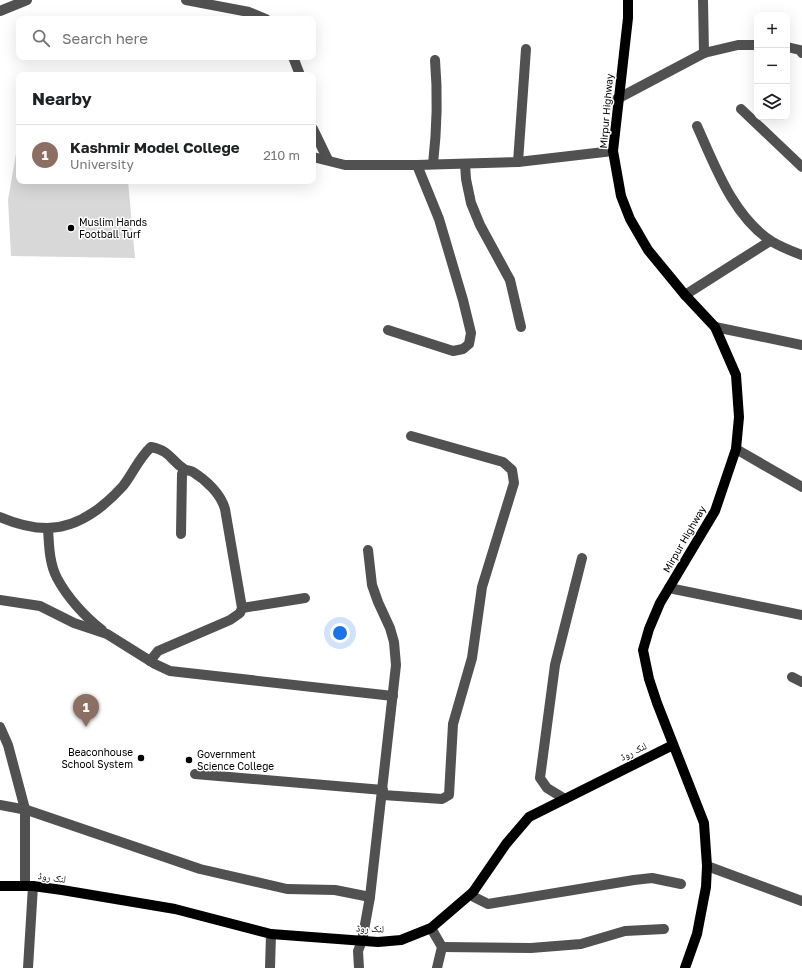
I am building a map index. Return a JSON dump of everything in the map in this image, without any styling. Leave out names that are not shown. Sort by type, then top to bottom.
[{"type":"main road","name":"Mirpur Highway","points":[[628,0],[628,18],[617,99],[613,151],[621,196],[630,219],[648,250],[685,295],[715,327],[736,376],[739,417],[736,449],[715,511],[669,588],[649,629],[644,650],[649,679],[704,823],[707,866],[706,887],[697,934],[685,968]]},
{"type":"main road","name":"لنک روڈ","points":[[0,886],[29,886],[175,910],[272,934],[378,942],[401,940],[431,928],[473,892],[506,844],[529,817],[673,745]]},
{"type":"street","points":[[0,11],[27,0]]},
{"type":"street","points":[[186,0],[248,12],[258,16]]},
{"type":"street","points":[[703,0],[704,53]]},
{"type":"street","points":[[617,99],[704,53],[738,45],[754,45]]},
{"type":"street","points":[[790,48],[801,50]]},
{"type":"street","points":[[518,162],[526,49]]},
{"type":"street","points":[[294,60],[299,72]]},
{"type":"street","points":[[433,164],[438,93],[435,60]]},
{"type":"street","points":[[741,109],[802,167]]},
{"type":"street","points":[[697,126],[730,194],[744,216],[770,241],[802,255]]},
{"type":"street","points":[[316,136],[328,160]]},
{"type":"street","points":[[316,158],[345,165],[465,164],[518,162],[613,151]]},
{"type":"street","points":[[465,164],[466,179],[471,203],[480,225],[510,280],[521,327]]},
{"type":"street","points":[[388,330],[453,351],[463,349],[469,344],[471,332],[463,300],[439,219],[417,165]]},
{"type":"street","points":[[685,295],[770,241]]},
{"type":"street","points":[[715,327],[802,345]]},
{"type":"street","points":[[195,774],[442,799],[449,794],[453,724],[472,658],[482,587],[514,483],[512,470],[503,462],[411,436]]},
{"type":"street","points":[[0,517],[13,522],[48,528],[83,519],[98,509],[123,485],[143,454],[151,447],[163,449],[185,470],[192,471],[216,492],[223,502],[242,608],[240,613],[230,620],[158,651],[150,661]]},
{"type":"street","points":[[736,449],[802,487]]},
{"type":"street","points":[[181,534],[182,474],[185,470]]},
{"type":"street","points":[[48,528],[50,554],[56,577],[67,593],[94,624],[107,634],[150,661],[170,671],[393,696]]},
{"type":"street","points":[[360,968],[358,951],[362,940],[370,897],[383,793],[396,665],[394,642],[372,585],[368,550]]},
{"type":"street","points":[[565,799],[547,788],[540,778],[555,665],[582,558]]},
{"type":"street","points":[[669,588],[802,615]]},
{"type":"street","points":[[242,608],[305,598]]},
{"type":"street","points":[[0,600],[40,606],[74,623],[107,634]]},
{"type":"street","points":[[792,676],[802,682]]},
{"type":"street","points":[[0,726],[8,745],[25,809],[29,886],[28,968]]},
{"type":"street","points":[[0,805],[25,809],[200,869],[287,889],[335,890],[370,897]]},
{"type":"street","points":[[707,866],[802,901]]},
{"type":"street","points":[[473,892],[474,897],[488,904],[652,878],[681,884]]},
{"type":"street","points":[[431,928],[442,947],[437,968]]},
{"type":"street","points":[[442,947],[531,948],[581,944],[625,931],[664,929]]},
{"type":"street","points":[[270,968],[272,934]]},
{"type":"shaded area","name":"Muslim Hands Football Turf","points":[[16,154],[16,184],[128,184],[135,258],[11,256],[8,200]]},
{"type":"place","name":"Muslim Hands Football Turf","points":[[71,228]]},
{"type":"place","name":"Kashmir Model College","points":[[86,727]]},
{"type":"place","name":"Beaconhouse School System","points":[[141,758]]},
{"type":"place","name":"Government Science College","points":[[189,760]]}]
